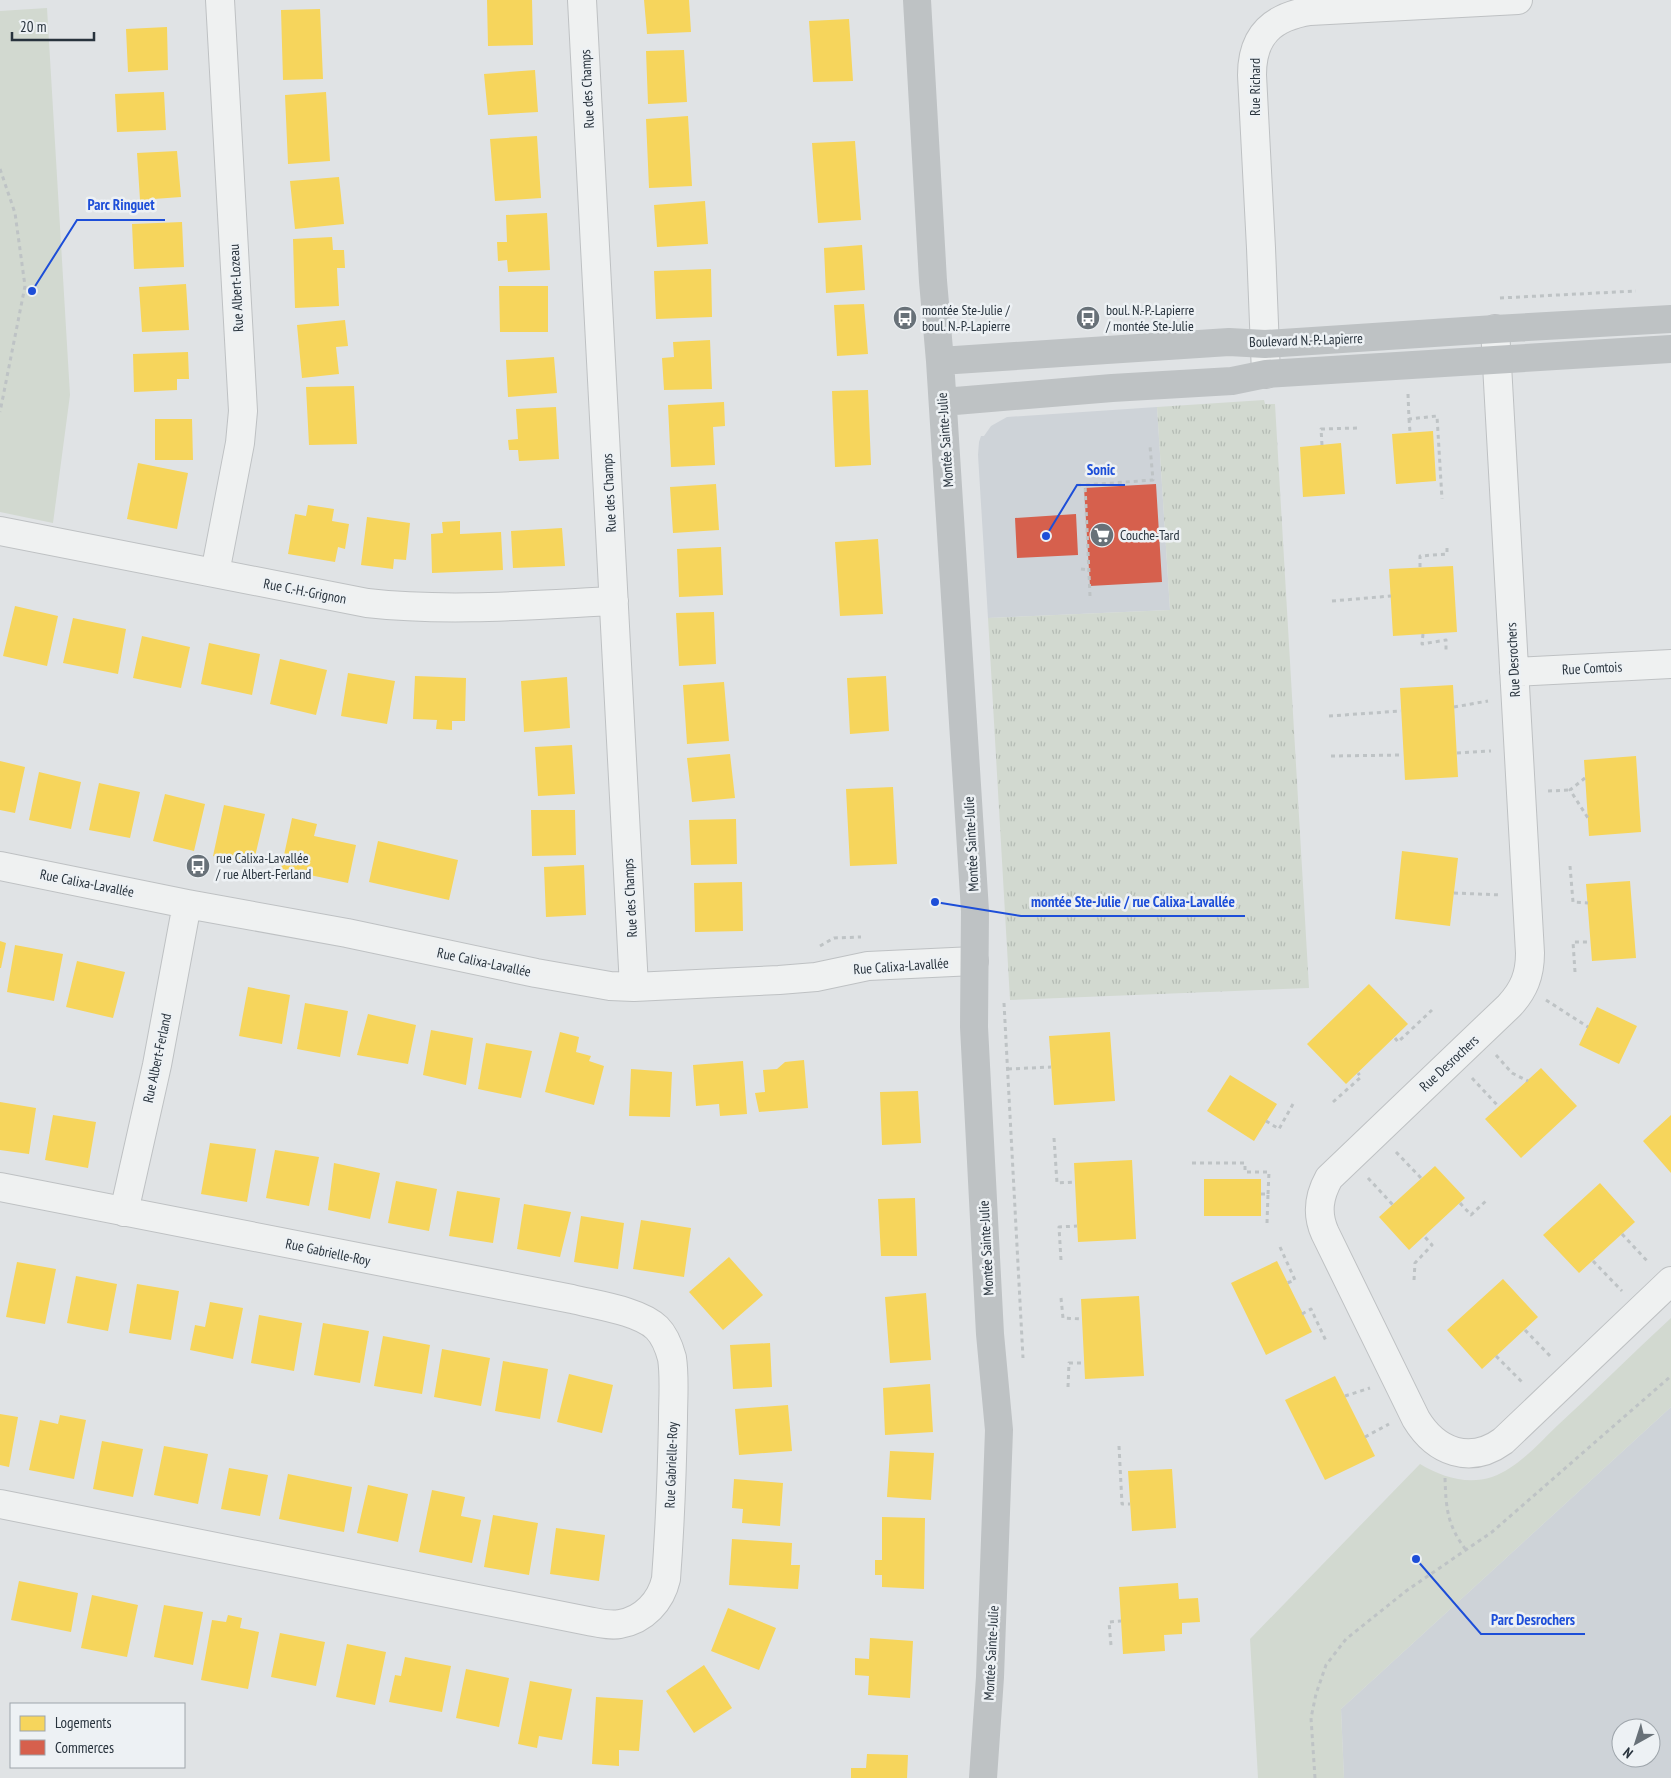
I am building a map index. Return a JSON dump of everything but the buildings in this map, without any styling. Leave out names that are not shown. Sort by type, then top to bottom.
[{"type":"main road","name":"Montée Sainte-Julie","points":[[917,0],[933,282],[943,402],[975,911],[974,1026],[990,1334],[999,1430],[990,1677],[983,1778]]},
{"type":"main road","name":"Boulevard N.-P.-Lapierre","points":[[940,361],[1229,342],[1264,344],[1671,319]]},
{"type":"main road","points":[[943,402],[1232,381],[1266,374],[1671,349]]},
{"type":"street","name":"Rue Albert-Lozeau","points":[[215,573],[240,443],[243,411],[220,0]]},
{"type":"street","name":"Rue des Champs","points":[[582,0],[634,986]]},
{"type":"street","name":"Rue Richard","points":[[1266,374],[1252,60],[1256,47],[1263,36],[1272,25],[1284,17],[1310,11],[1518,0]]},
{"type":"street","name":"Rue Desrochers","points":[[1495,329],[1530,953],[1528,977],[1518,996],[1509,1006],[1329,1178],[1319,1203],[1321,1222],[1324,1233],[1416,1419],[1423,1431],[1432,1440],[1442,1447],[1454,1451],[1482,1452],[1493,1448],[1503,1441],[1670,1282]]},
{"type":"street","name":"Rue C.-H.-Grignon","points":[[0,531],[367,603],[407,607],[532,605],[614,601]]},
{"type":"street","name":"Rue Comtois","points":[[1514,672],[1671,664]]},
{"type":"street","name":"Rue Calixa-Lavallée","points":[[0,866],[187,904],[347,933],[536,973],[610,986],[798,979],[868,966],[974,961]]},
{"type":"street","name":"Rue Albert-Ferland","points":[[124,1212],[156,1065],[187,904]]},
{"type":"street","name":"Rue Gabrielle-Roy","points":[[0,1187],[572,1299],[637,1316],[653,1324],[666,1341],[670,1350],[673,1384],[672,1464],[666,1579],[661,1595],[656,1603],[640,1616],[620,1624],[611,1625],[0,1504]]},
{"type":"path","points":[[0,169],[16,212],[25,286],[0,412]]},
{"type":"path","points":[[1408,387],[1410,432]]},
{"type":"path","points":[[1409,420],[1437,416],[1442,499]]},
{"type":"path","points":[[1322,445],[1321,430],[1358,428]]},
{"type":"path","points":[[1077,485],[1153,480],[1150,446]]},
{"type":"path","points":[[1085,485],[1090,596]]},
{"type":"path","points":[[1420,568],[1420,556],[1447,554],[1447,544]]},
{"type":"path","points":[[1081,569],[1089,570]]},
{"type":"path","points":[[1332,601],[1391,596]]},
{"type":"path","points":[[1422,634],[1422,644],[1446,640],[1446,653]]},
{"type":"path","points":[[1454,707],[1493,700]]},
{"type":"path","points":[[1329,716],[1401,711]]},
{"type":"path","points":[[1456,753],[1496,751]]},
{"type":"path","points":[[1331,756],[1403,755]]},
{"type":"path","points":[[1585,778],[1570,790],[1588,818]]},
{"type":"path","points":[[1570,866],[1573,902],[1588,903]]},
{"type":"path","points":[[1454,893],[1504,895]]},
{"type":"path","points":[[1575,972],[1573,942],[1590,942]]},
{"type":"path","points":[[1394,1038],[1398,1042],[1432,1010]]},
{"type":"path","points":[[1023,1358],[1008,1069],[1051,1067]]},
{"type":"path","points":[[1334,1102],[1361,1077],[1358,1073]]},
{"type":"path","points":[[1266,1121],[1279,1129],[1293,1104]]},
{"type":"path","points":[[1054,1138],[1057,1183],[1075,1182]]},
{"type":"path","points":[[1192,1162],[1245,1163],[1245,1172],[1270,1172],[1267,1223]]},
{"type":"path","points":[[1261,1194],[1268,1194]]},
{"type":"path","points":[[1460,1203],[1471,1215],[1488,1199]]},
{"type":"path","points":[[1061,1260],[1059,1226],[1077,1226]]},
{"type":"path","points":[[1622,1234],[1670,1282]]},
{"type":"path","points":[[1414,1280],[1415,1263],[1432,1245],[1424,1236]]},
{"type":"path","points":[[1280,1247],[1295,1280],[1287,1283]]},
{"type":"path","points":[[1061,1298],[1064,1318],[1082,1318]]},
{"type":"path","points":[[1302,1314],[1311,1309],[1326,1343]]},
{"type":"path","points":[[1068,1387],[1069,1363],[1084,1362]]},
{"type":"path","points":[[1315,1778],[1311,1718],[1316,1694],[1326,1665],[1346,1639],[1406,1591],[1492,1532],[1671,1376]]},
{"type":"path","points":[[1345,1396],[1375,1386]]},
{"type":"path","points":[[1366,1437],[1393,1422]]},
{"type":"path","points":[[1119,1446],[1122,1504],[1130,1504]]},
{"type":"path","points":[[1445,1472],[1446,1509],[1451,1526],[1466,1550]]},
{"type":"path","points":[[1111,1646],[1109,1622],[1121,1621]]},
{"type":"shaded area","points":[[1157,407],[1170,610],[988,618],[978,455],[981,436],[984,436],[991,426],[1007,417]]},
{"type":"shaded area","points":[[1671,1407],[1671,1778],[1344,1778],[1341,1709]]},
{"type":"green space","points":[[47,8],[70,395],[53,523],[0,512],[0,11]]},
{"type":"green space","points":[[1264,400],[1265,404],[1275,404],[1309,988],[1010,1000],[988,618],[1170,610],[1157,407]]},
{"type":"green space","points":[[1671,1318],[1671,1407],[1341,1709],[1344,1778],[1258,1778],[1250,1639],[1420,1464],[1437,1473],[1464,1480],[1492,1477],[1510,1468],[1519,1462]]},
{"type":"place","name":"Parc Ringuet","points":[[32,291]]},
{"type":"place","name":"montée Ste-Julie / boul. N.-P.-Lapierre","points":[[905,318]]},
{"type":"place","name":"boul. N.-P.-Lapierre / montée Ste-Julie","points":[[1088,318]]},
{"type":"place","name":"Couche-Tard","points":[[1102,535]]},
{"type":"place","name":"Sonic","points":[[1046,536]]},
{"type":"place","name":"rue Calixa-Lavallée / rue Albert-Ferland","points":[[198,866]]},
{"type":"place","name":"montée Ste-Julie / rue Calixa-Lavallée","points":[[935,902]]},
{"type":"place","name":"Parc Desrochers","points":[[1416,1559]]}]
